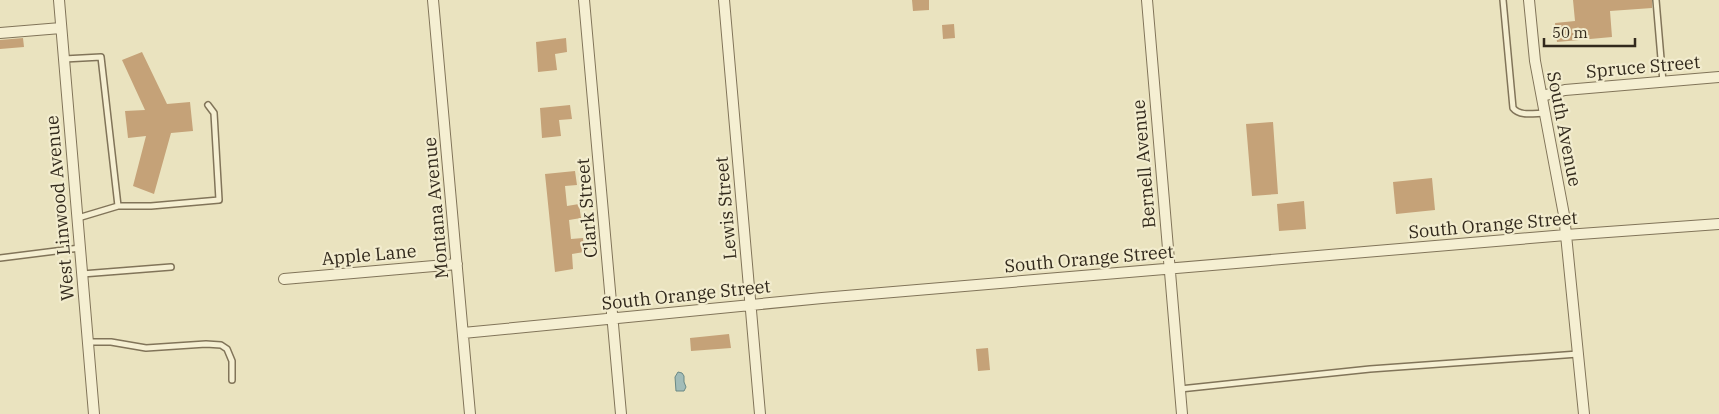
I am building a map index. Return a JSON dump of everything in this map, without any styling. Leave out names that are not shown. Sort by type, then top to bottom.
[{"type":"street","name":"West Linwood Avenue","points":[[58,0],[94,414]]},
{"type":"street","name":"Montana Avenue","points":[[434,0],[470,414]]},
{"type":"street","name":"Clark Street","points":[[584,0],[621,414]]},
{"type":"street","name":"Lewis Street","points":[[724,0],[760,414]]},
{"type":"street","name":"Bernell Avenue","points":[[1147,0],[1182,414]]},
{"type":"street","name":"South Avenue","points":[[1529,0],[1533,49],[1546,113],[1566,235],[1584,414]]},
{"type":"street","points":[[0,34],[61,28]]},
{"type":"street","name":"Spruce Street","points":[[1542,96],[1565,90],[1719,77]]},
{"type":"street","name":"South Orange Street","points":[[463,333],[750,305],[1170,268],[1719,224]]},
{"type":"street","name":"Apple Lane","points":[[284,279],[457,264]]},
{"type":"lane","points":[[1503,0],[1514,108],[1516,112],[1522,114],[1546,113]]},
{"type":"lane","points":[[1656,0],[1663,82]]},
{"type":"lane","points":[[64,59],[101,57],[118,206]]},
{"type":"lane","points":[[77,218],[118,206],[151,206],[219,200],[214,113],[208,104]]},
{"type":"lane","points":[[0,258],[80,248]]},
{"type":"lane","points":[[82,274],[170,267]]},
{"type":"lane","points":[[88,342],[111,342],[146,348],[206,344],[221,345],[226,349],[232,361],[232,380]]},
{"type":"lane","points":[[1180,389],[1370,369],[1578,354]]},
{"type":"water","points":[[678,372],[684,376],[686,387],[684,391],[676,391],[675,377]]},
{"type":"building","points":[[912,0],[929,0],[929,10],[913,11]]},
{"type":"building","points":[[1573,0],[1652,0],[1652,8],[1610,11],[1612,37],[1557,42],[1555,23],[1575,21]]},
{"type":"building","points":[[954,24],[955,38],[943,39],[942,25]]},
{"type":"building","points":[[23,38],[24,47],[0,49],[0,40]]},
{"type":"building","points":[[566,38],[567,52],[555,54],[557,70],[538,72],[536,42]]},
{"type":"building","points":[[142,52],[167,104],[190,102],[193,131],[171,133],[154,194],[133,186],[146,136],[128,138],[125,111],[145,110],[122,60]]},
{"type":"building","points":[[570,105],[572,119],[559,120],[561,136],[542,138],[540,108]]},
{"type":"building","points":[[1273,122],[1278,194],[1252,196],[1246,124]]},
{"type":"building","points":[[575,171],[577,185],[565,186],[567,206],[579,204],[581,218],[569,220],[571,239],[583,238],[584,252],[572,254],[573,269],[555,272],[545,174]]},
{"type":"building","points":[[1432,178],[1435,210],[1396,214],[1393,182]]},
{"type":"building","points":[[1304,201],[1306,229],[1279,231],[1277,204]]},
{"type":"building","points":[[729,334],[731,348],[691,351],[690,338]]},
{"type":"building","points":[[988,348],[990,370],[978,371],[976,349]]}]
